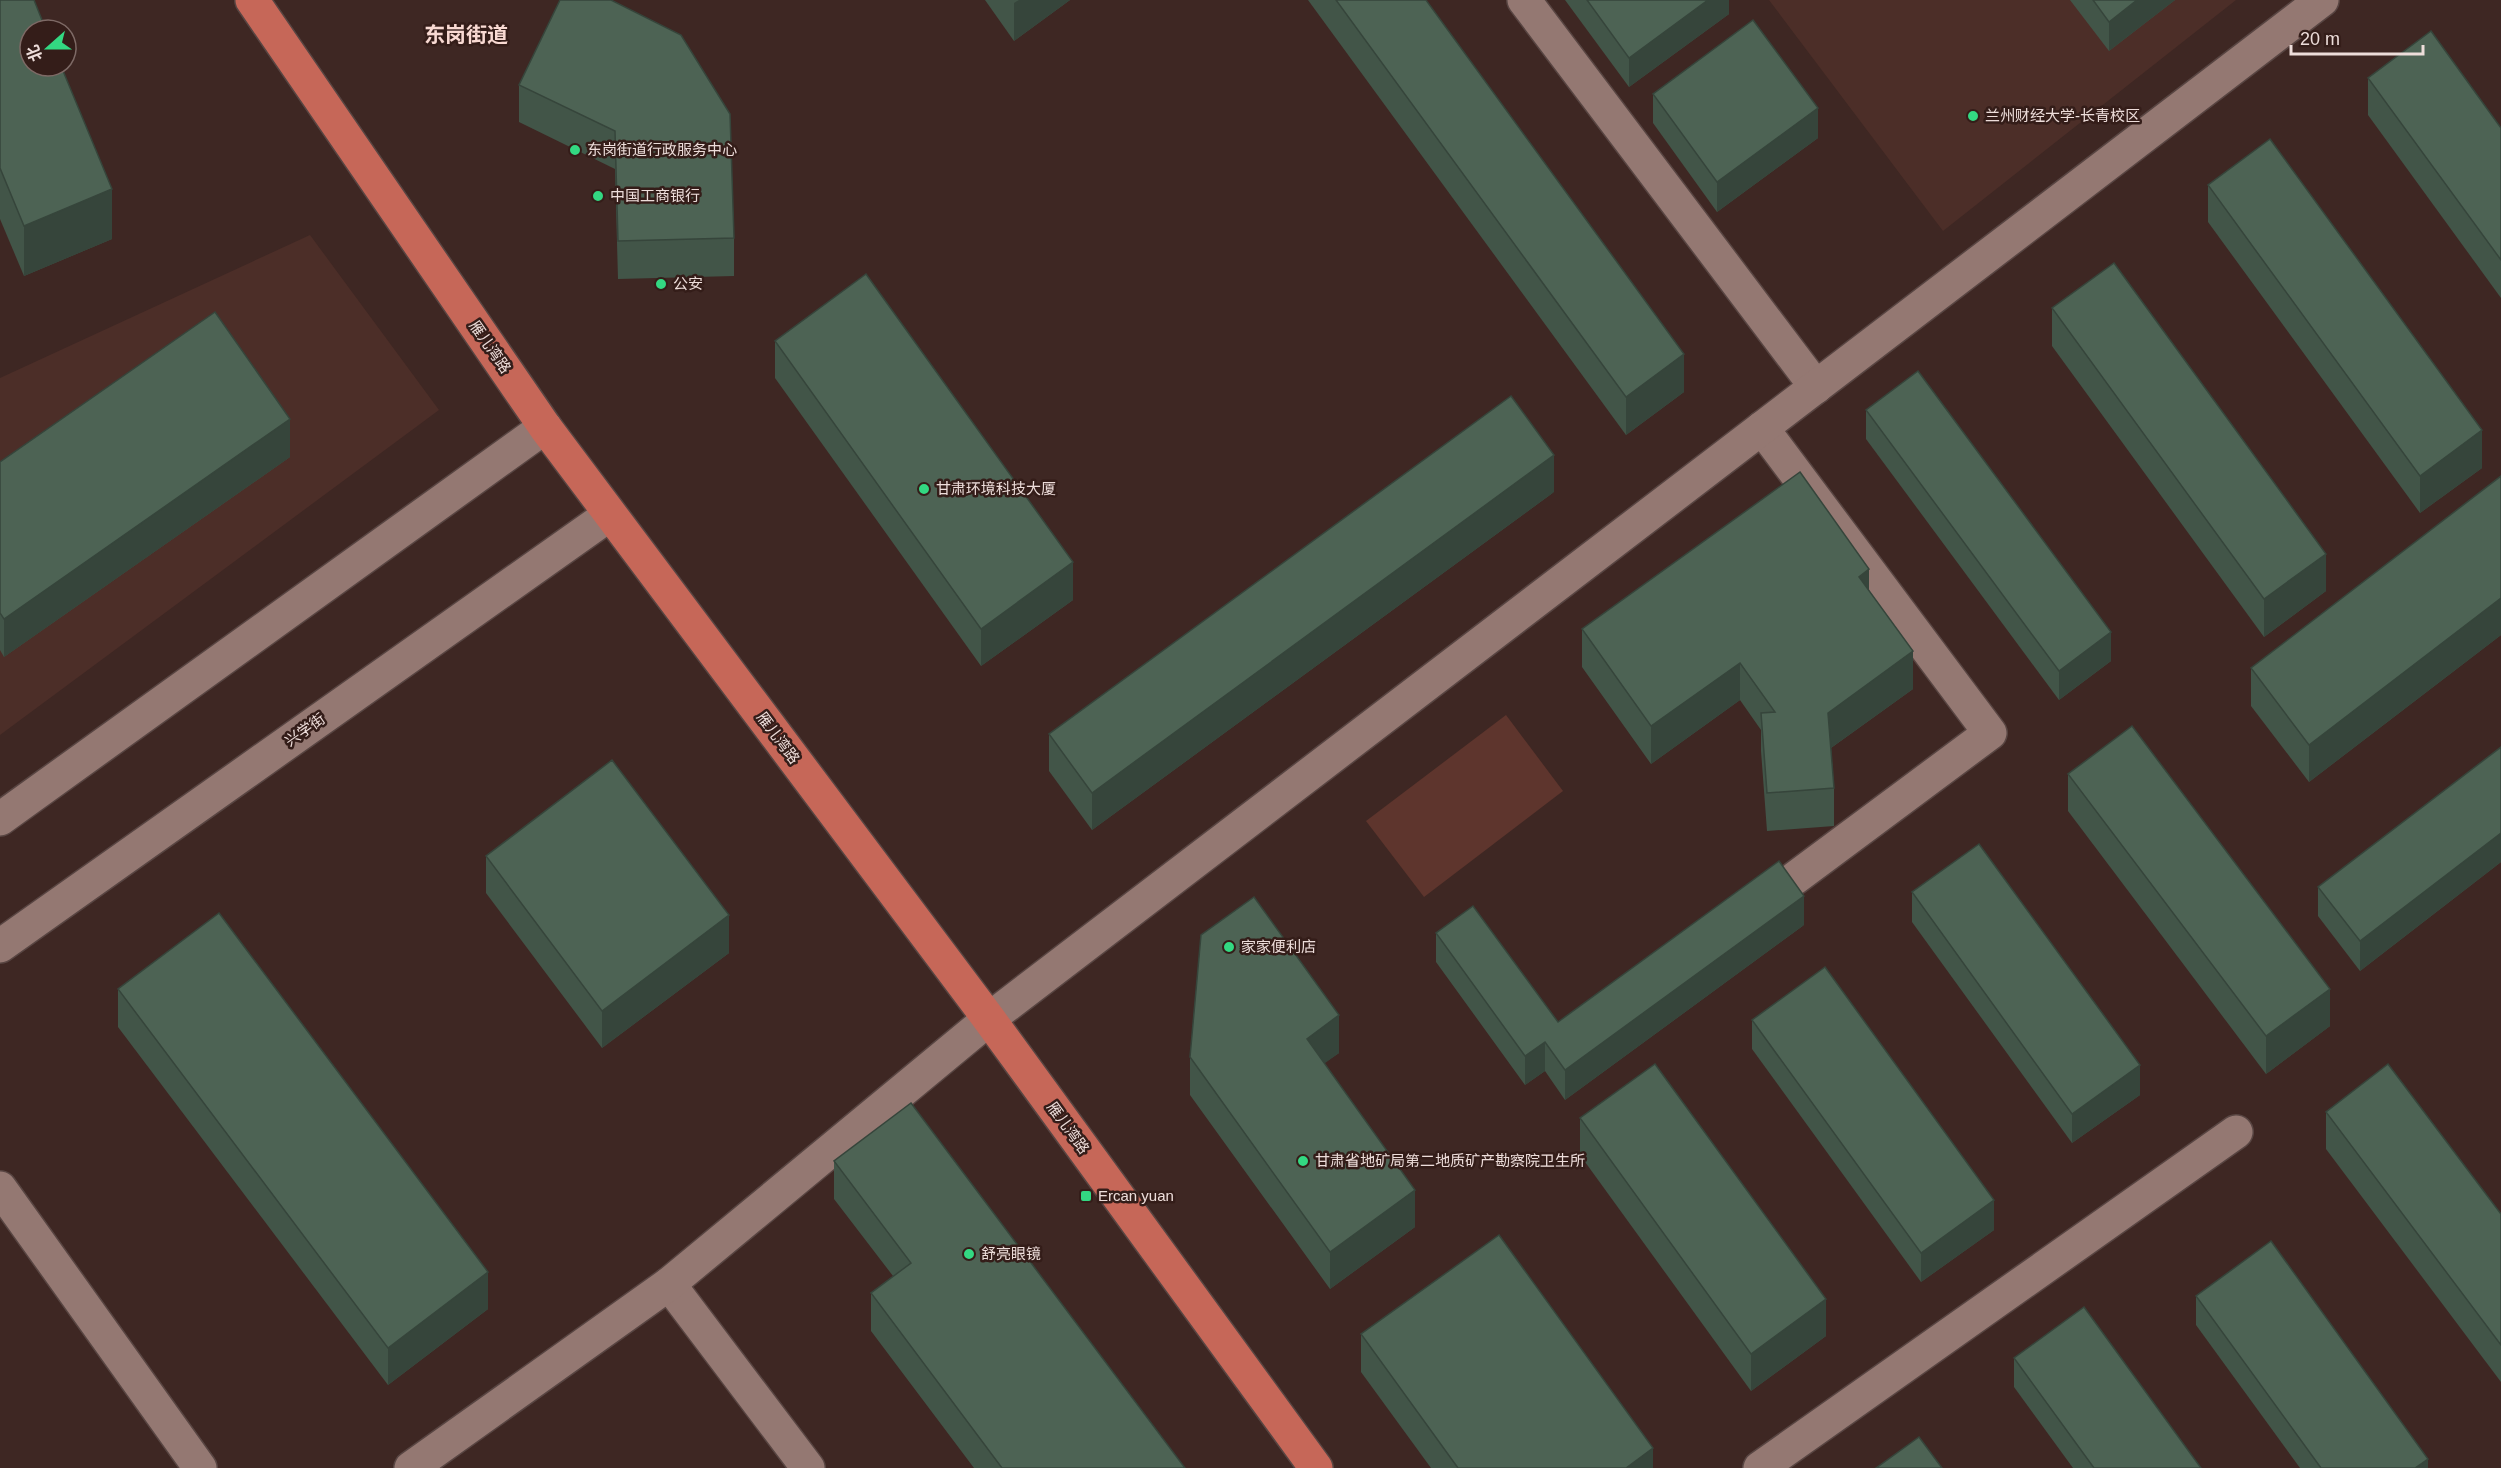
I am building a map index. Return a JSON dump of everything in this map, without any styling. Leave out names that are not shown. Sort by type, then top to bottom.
[{"type":"main road","name":"雁儿湾路","points":[[252,0],[545,427],[989,1019],[1316,1468]]},
{"type":"street","points":[[1524,0],[1816,387]]},
{"type":"street","points":[[411,1468],[669,1284],[989,1019],[2322,0]]},
{"type":"street","points":[[0,819],[545,427]]},
{"type":"street","points":[[1762,428],[1990,733],[1795,878]]},
{"type":"street","name":"兴学街","points":[[0,946],[609,515]]},
{"type":"street","points":[[1760,1468],[2236,1132]]},
{"type":"street","points":[[0,1188],[200,1468]]},
{"type":"street","points":[[669,1284],[808,1468]]},
{"type":"shaded area","name":"兰州财经大学-长青校区","points":[[1769,0],[2236,0],[1943,231]]},
{"type":"shaded area","points":[[310,235],[439,410],[0,735],[0,378]]},
{"type":"shaded area","points":[[1506,715],[1563,791],[1424,897],[1366,821]]},
{"type":"building","points":[[0,0],[34,0],[41,18],[18,18],[18,78],[66,78],[112,189],[24,226],[0,168]]},
{"type":"building","points":[[560,0],[611,0],[681,35],[730,114],[734,238],[618,241],[615,131],[519,85]]},
{"type":"building","points":[[1336,0],[1426,0],[1684,354],[1626,397]]},
{"type":"building","points":[[1587,0],[1708,0],[1629,58]]},
{"type":"building","points":[[2093,0],[2137,0],[2109,22]]},
{"type":"building","points":[[1753,20],[1818,108],[1717,182],[1653,94]]},
{"type":"building","points":[[2431,31],[2501,128],[2501,260],[2368,78]]},
{"type":"building","points":[[2270,139],[2482,430],[2420,476],[2208,185]]},
{"type":"building","points":[[2114,263],[2326,554],[2264,599],[2052,308]]},
{"type":"building","name":"甘肃环境科技大厦","points":[[866,274],[1073,562],[981,629],[775,341]]},
{"type":"building","points":[[215,312],[290,419],[4,619],[0,613],[0,462]]},
{"type":"building","points":[[1918,371],[2111,632],[2059,671],[1866,410]]},
{"type":"building","points":[[1511,396],[1554,455],[1092,793],[1049,734]]},
{"type":"building","points":[[1800,472],[1869,569],[1859,577],[1913,651],[1828,713],[1834,788],[1767,793],[1761,713],[1775,712],[1740,663],[1651,726],[1582,629]]},
{"type":"building","points":[[2501,476],[2501,598],[2309,745],[2251,668]]},
{"type":"building","points":[[2132,726],[2330,989],[2266,1036],[2068,774]]},
{"type":"building","points":[[2501,747],[2501,833],[2360,941],[2318,887]]},
{"type":"building","points":[[612,760],[729,915],[602,1011],[486,856]]},
{"type":"building","points":[[1979,844],[2140,1065],[2072,1114],[1912,892]]},
{"type":"building","points":[[1779,861],[1804,896],[1565,1070],[1545,1042],[1525,1056],[1436,933],[1473,906],[1558,1022]]},
{"type":"building","name":"甘肃省地矿局第二地质矿产勘察院卫生所","points":[[1254,897],[1339,1015],[1307,1039],[1415,1190],[1330,1252],[1190,1057],[1201,935]]},
{"type":"building","points":[[219,913],[488,1272],[388,1348],[118,989]]},
{"type":"building","points":[[1825,967],[1994,1200],[1921,1253],[1752,1020]]},
{"type":"building","points":[[1655,1064],[1826,1299],[1751,1354],[1580,1118]]},
{"type":"building","points":[[2388,1064],[2501,1214],[2501,1345],[2326,1112]]},
{"type":"building","points":[[911,1103],[1185,1468],[1002,1468],[871,1293],[911,1263],[834,1161]]},
{"type":"building","points":[[1499,1235],[1653,1448],[1626,1468],[1458,1468],[1361,1334]]},
{"type":"building","points":[[2271,1241],[2428,1459],[2415,1468],[2321,1468],[2196,1296]]},
{"type":"building","points":[[2084,1307],[2201,1468],[2094,1468],[2014,1358]]},
{"type":"building","points":[[1919,1437],[1942,1468],[1876,1468]]},
{"type":"place","name":"兰州财经大学-长青校区","points":[[1973,116]]},
{"type":"place","name":"东岗街道行政服务中心","points":[[575,150]]},
{"type":"place","name":"中国工商银行","points":[[598,196]]},
{"type":"place","name":"公安","points":[[661,284]]},
{"type":"place","name":"甘肃环境科技大厦","points":[[924,489]]},
{"type":"place","name":"家家便利店","points":[[1229,947]]},
{"type":"place","name":"甘肃省地矿局第二地质矿产勘察院卫生所","points":[[1303,1161]]},
{"type":"place","name":"Ercan yuan","points":[[1086,1196]]},
{"type":"place","name":"舒亮眼镜","points":[[969,1254]]},
{"type":"district","name":"东岗街道","points":[[466,35]]}]
